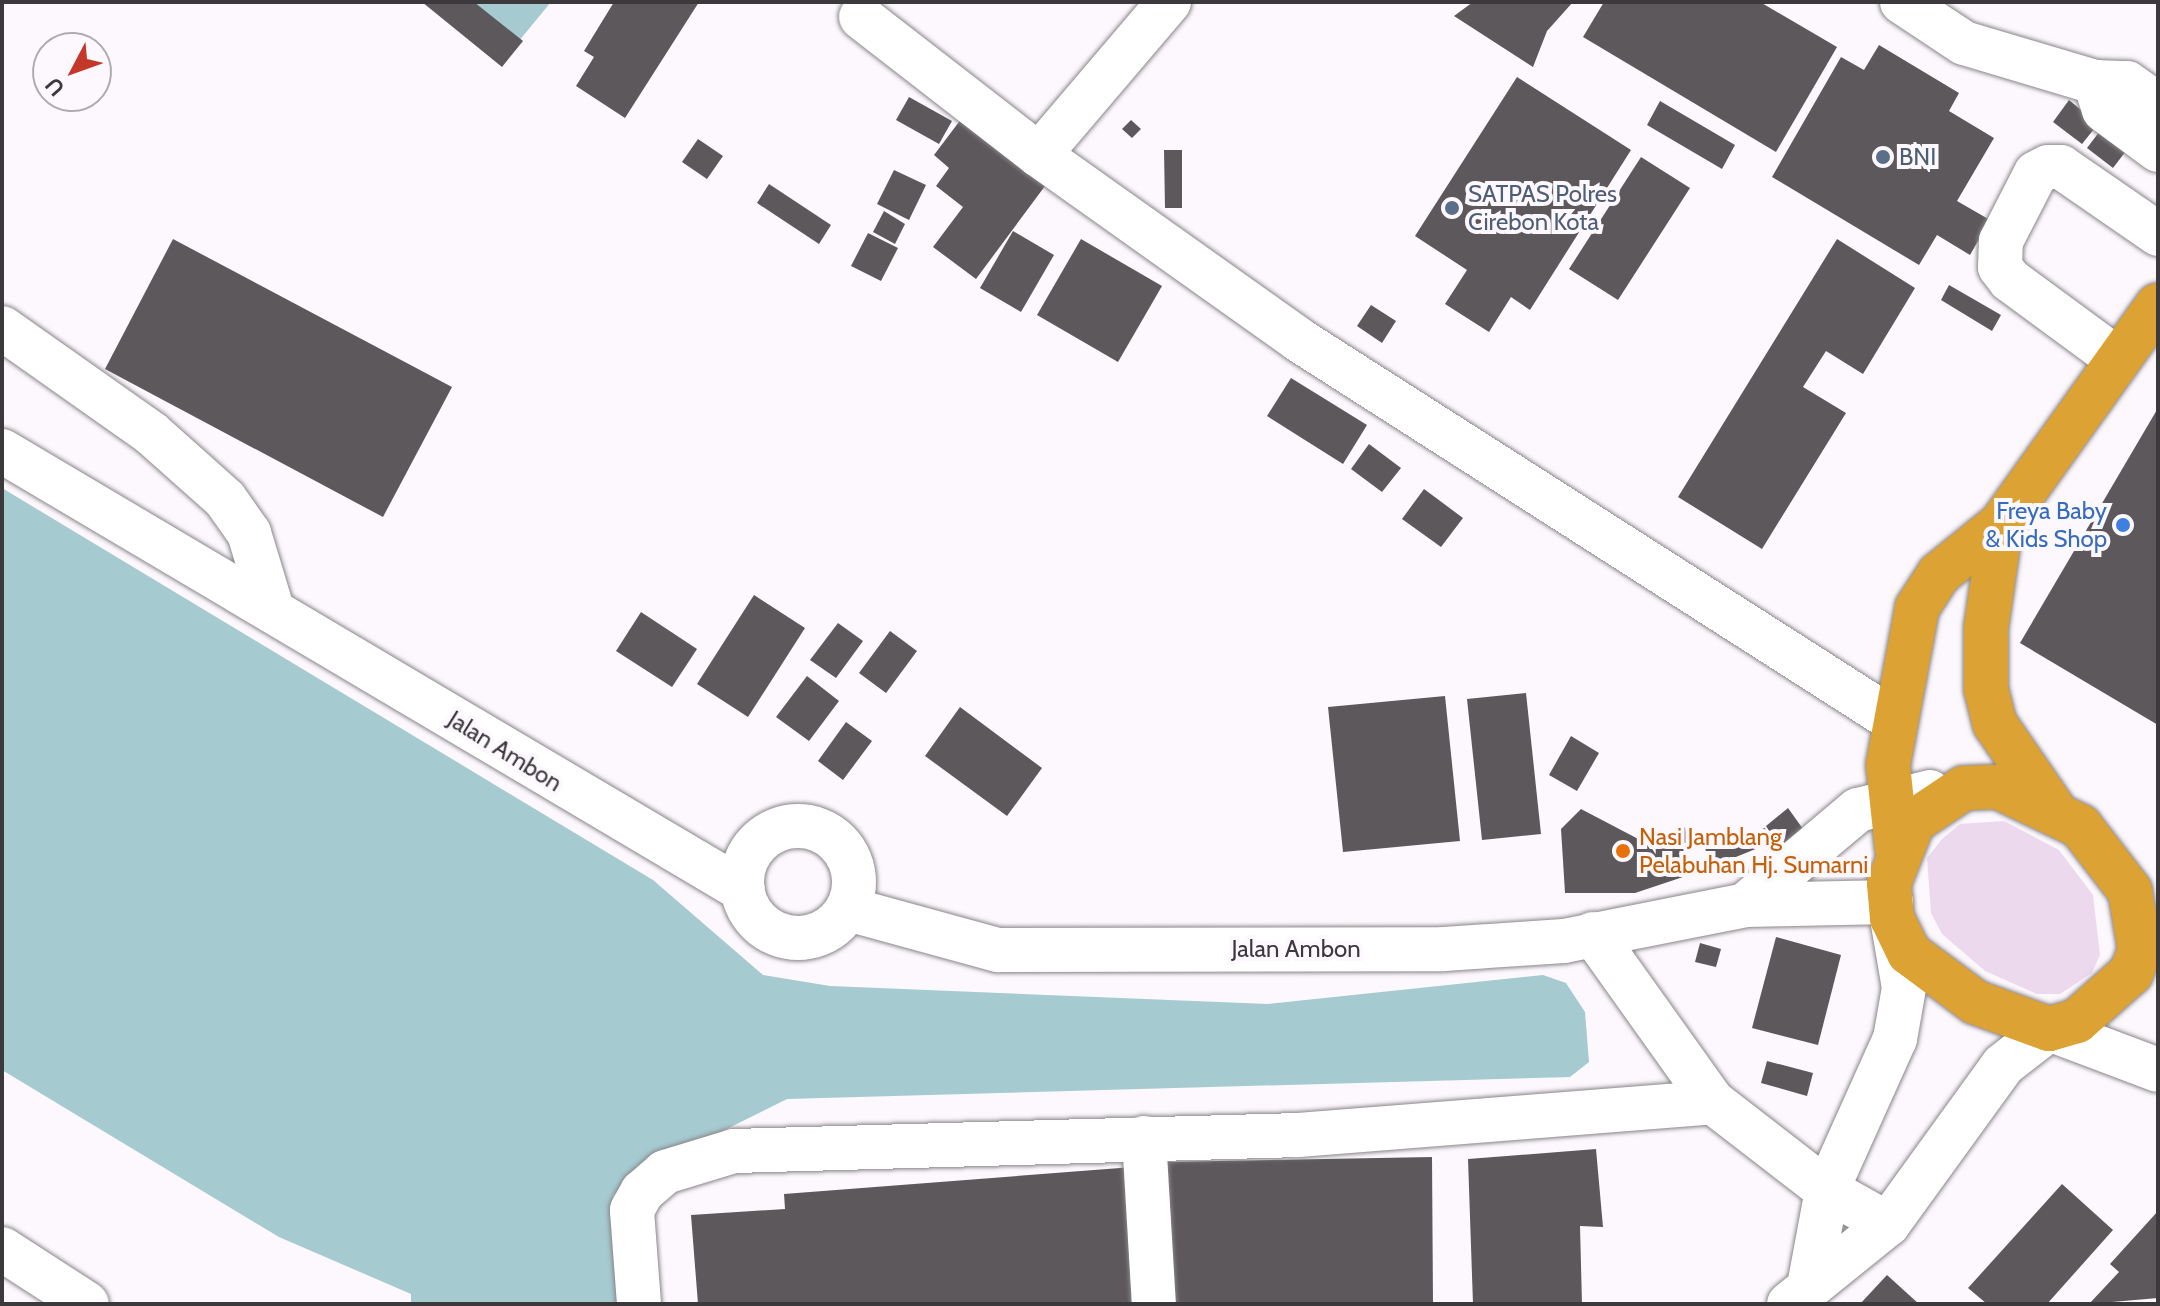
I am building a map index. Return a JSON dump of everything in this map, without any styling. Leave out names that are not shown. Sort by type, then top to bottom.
[{"type":"highway","points":[[2158,305],[2116,358],[2001,524],[1939,574],[1917,608],[1895,721],[1891,798],[1897,849],[1892,910],[1909,953],[1936,980],[2049,1029],[2158,989]]},
{"type":"highway","points":[[2001,524],[1986,628],[1986,689],[1995,724],[2052,807]]},
{"type":"highway","points":[[1897,849],[1913,822],[1964,788],[1998,787],[2052,807],[2100,843],[2116,866],[2139,921],[2140,950],[2131,973],[2099,1009]]},
{"type":"highway","points":[[2116,866],[2158,888]]},
{"type":"street","points":[[1039,155],[1169,2]]},
{"type":"street","points":[[1902,2],[1964,43],[2095,82],[2127,83],[2158,105]]},
{"type":"street","points":[[861,17],[1039,155],[1299,340],[1895,721]]},
{"type":"street","points":[[2095,82],[2104,110],[2158,150]]},
{"type":"street","points":[[2116,358],[2010,280],[2000,267],[2001,241],[2036,173],[2048,167],[2061,167],[2158,234]]},
{"type":"street","points":[[2,328],[151,433],[225,499],[249,533],[271,606]]},
{"type":"street","name":"Jalan Ambon","points":[[2,451],[271,606],[621,824],[743,890]]},
{"type":"street","name":"Jalan Ambon","points":[[1745,905],[1858,810],[1891,798],[1964,788]]},
{"type":"street","points":[[808,827],[849,858],[848,909],[823,933],[789,938],[758,922],[743,890],[748,856],[759,842],[808,827]]},
{"type":"street","name":"Jalan Ambon","points":[[848,909],[998,950],[1444,949],[1593,934],[1745,905],[1892,910]]},
{"type":"street","points":[[1800,1292],[1827,1190],[1895,1039],[1904,988],[1892,910]]},
{"type":"street","points":[[1593,934],[1713,1102],[1827,1190],[1888,1224]]},
{"type":"street","points":[[1800,1292],[1888,1224],[2003,1065],[2049,1029],[2158,1070]]},
{"type":"street","points":[[639,1304],[632,1210],[665,1172],[734,1151],[1298,1135],[1713,1102]]},
{"type":"street","points":[[1144,1138],[1154,1304]]},
{"type":"street","points":[[2,1249],[87,1304]]},
{"type":"shaded area","points":[[2004,821],[2059,850],[2093,895],[2100,955],[2092,973],[2060,994],[2037,994],[1985,971],[1942,934],[1931,913],[1927,858],[1942,839],[1960,824]]},
{"type":"water","points":[[446,2],[551,2],[509,53]]},
{"type":"water","points":[[2,488],[653,880],[763,975],[830,986],[1268,1004],[1543,975],[1566,983],[1585,1012],[1589,1062],[1570,1077],[787,1099],[662,1161],[613,1195],[619,1304],[411,1304],[411,1294],[279,1237],[2,1070]]},
{"type":"building","points":[[422,2],[474,2],[523,41],[502,67]]},
{"type":"building","points":[[614,2],[699,2],[625,118],[576,86],[594,57],[584,51]]},
{"type":"building","points":[[1473,2],[1573,2],[1547,31],[1533,67],[1454,16]]},
{"type":"building","points":[[1604,2],[1760,2],[1837,47],[1776,152],[1583,37]]},
{"type":"building","name":"BNI","points":[[1879,45],[1959,93],[1949,111],[1994,138],[1957,201],[1990,220],[1970,255],[1937,235],[1919,265],[1772,177],[1841,57],[1864,70]]},
{"type":"building","points":[[1517,77],[1631,150],[1530,310],[1511,297],[1489,332],[1445,304],[1467,270],[1415,236]]},
{"type":"building","points":[[909,97],[952,121],[939,144],[896,120]]},
{"type":"building","points":[[2069,100],[2098,124],[2082,144],[2053,122]]},
{"type":"building","points":[[1660,101],[1735,145],[1722,169],[1647,125]]},
{"type":"building","points":[[971,106],[1045,186],[976,279],[933,247],[963,207],[936,186],[949,168],[934,155]]},
{"type":"building","points":[[1131,120],[1141,129],[1132,138],[1122,129]]},
{"type":"building","points":[[2103,127],[2129,147],[2113,168],[2087,148]]},
{"type":"building","points":[[698,139],[723,156],[707,179],[682,162]]},
{"type":"building","points":[[1164,150],[1182,150],[1182,208],[1165,208]]},
{"type":"building","points":[[1641,157],[1690,188],[1618,300],[1569,269]]},
{"type":"building","points":[[894,170],[926,185],[909,220],[877,204]]},
{"type":"building","points":[[769,184],[831,225],[819,244],[757,203]]},
{"type":"building","points":[[884,211],[905,224],[895,244],[873,232]]},
{"type":"building","points":[[1013,231],[1054,255],[1021,312],[980,288]]},
{"type":"building","points":[[868,233],[898,248],[881,281],[851,266]]},
{"type":"building","points":[[173,239],[452,387],[383,517],[105,369]]},
{"type":"building","points":[[1081,239],[1162,286],[1118,362],[1037,315]]},
{"type":"building","points":[[1837,239],[1915,288],[1863,374],[1826,351],[1803,387],[1846,413],[1762,549],[1678,497]]},
{"type":"building","points":[[1949,285],[2001,315],[1992,331],[1941,300]]},
{"type":"building","points":[[1371,305],[1396,321],[1382,343],[1357,326]]},
{"type":"building","points":[[1291,378],[1367,425],[1343,464],[1267,416]]},
{"type":"building","name":"Freya Baby & Kids Shop","points":[[2158,408],[2158,725],[2020,643]]},
{"type":"building","points":[[1369,444],[1401,468],[1382,492],[1351,469]]},
{"type":"building","points":[[1424,489],[1463,518],[1441,547],[1402,519]]},
{"type":"building","points":[[754,595],[805,628],[748,717],[697,684]]},
{"type":"building","points":[[641,612],[697,649],[672,687],[616,651]]},
{"type":"building","points":[[838,623],[863,641],[836,678],[810,660]]},
{"type":"building","points":[[890,631],[917,651],[886,693],[859,673]]},
{"type":"building","points":[[807,676],[839,701],[809,741],[776,717]]},
{"type":"building","points":[[1526,693],[1541,834],[1482,840],[1467,699]]},
{"type":"building","points":[[1445,696],[1460,841],[1343,852],[1328,707]]},
{"type":"building","points":[[960,707],[1042,768],[1007,816],[925,756]]},
{"type":"building","points":[[846,722],[872,741],[843,780],[818,761]]},
{"type":"building","points":[[1571,736],[1599,753],[1577,791],[1549,775]]},
{"type":"building","points":[[1788,808],[1803,829],[1779,847],[1766,826]]},
{"type":"building","name":"Nasi Jamblang Pelabuhan Hj. Sumarni","points":[[1581,809],[1644,842],[1685,827],[1690,850],[1679,853],[1686,876],[1635,893],[1565,893],[1561,829]]},
{"type":"building","points":[[1765,828],[1773,842],[1711,867],[1705,848]]},
{"type":"building","points":[[1776,937],[1841,955],[1818,1045],[1752,1028]]},
{"type":"building","points":[[1700,943],[1721,949],[1716,967],[1695,962]]},
{"type":"building","points":[[1767,1061],[1813,1073],[1807,1096],[1761,1083]]},
{"type":"building","points":[[1596,1149],[1603,1227],[1580,1226],[1582,1304],[1473,1304],[1468,1159]]},
{"type":"building","points":[[1432,1157],[1433,1304],[1171,1304],[1162,1162]]},
{"type":"building","points":[[1133,1167],[1145,1304],[698,1304],[691,1215],[785,1209],[784,1194]]},
{"type":"building","points":[[2062,1184],[2113,1230],[2047,1304],[1987,1304],[1968,1288]]},
{"type":"building","points":[[2158,1211],[2158,1298],[2089,1304],[2119,1272],[2110,1264]]},
{"type":"building","points":[[1887,1275],[1919,1304],[1860,1304]]},
{"type":"place","name":"BNI","points":[[1883,157]]},
{"type":"place","name":"SATPAS Polres Cirebon Kota","points":[[1452,208]]},
{"type":"place","name":"Freya Baby & Kids Shop","points":[[2123,525]]},
{"type":"place","name":"Nasi Jamblang Pelabuhan Hj. Sumarni","points":[[1623,851]]}]
